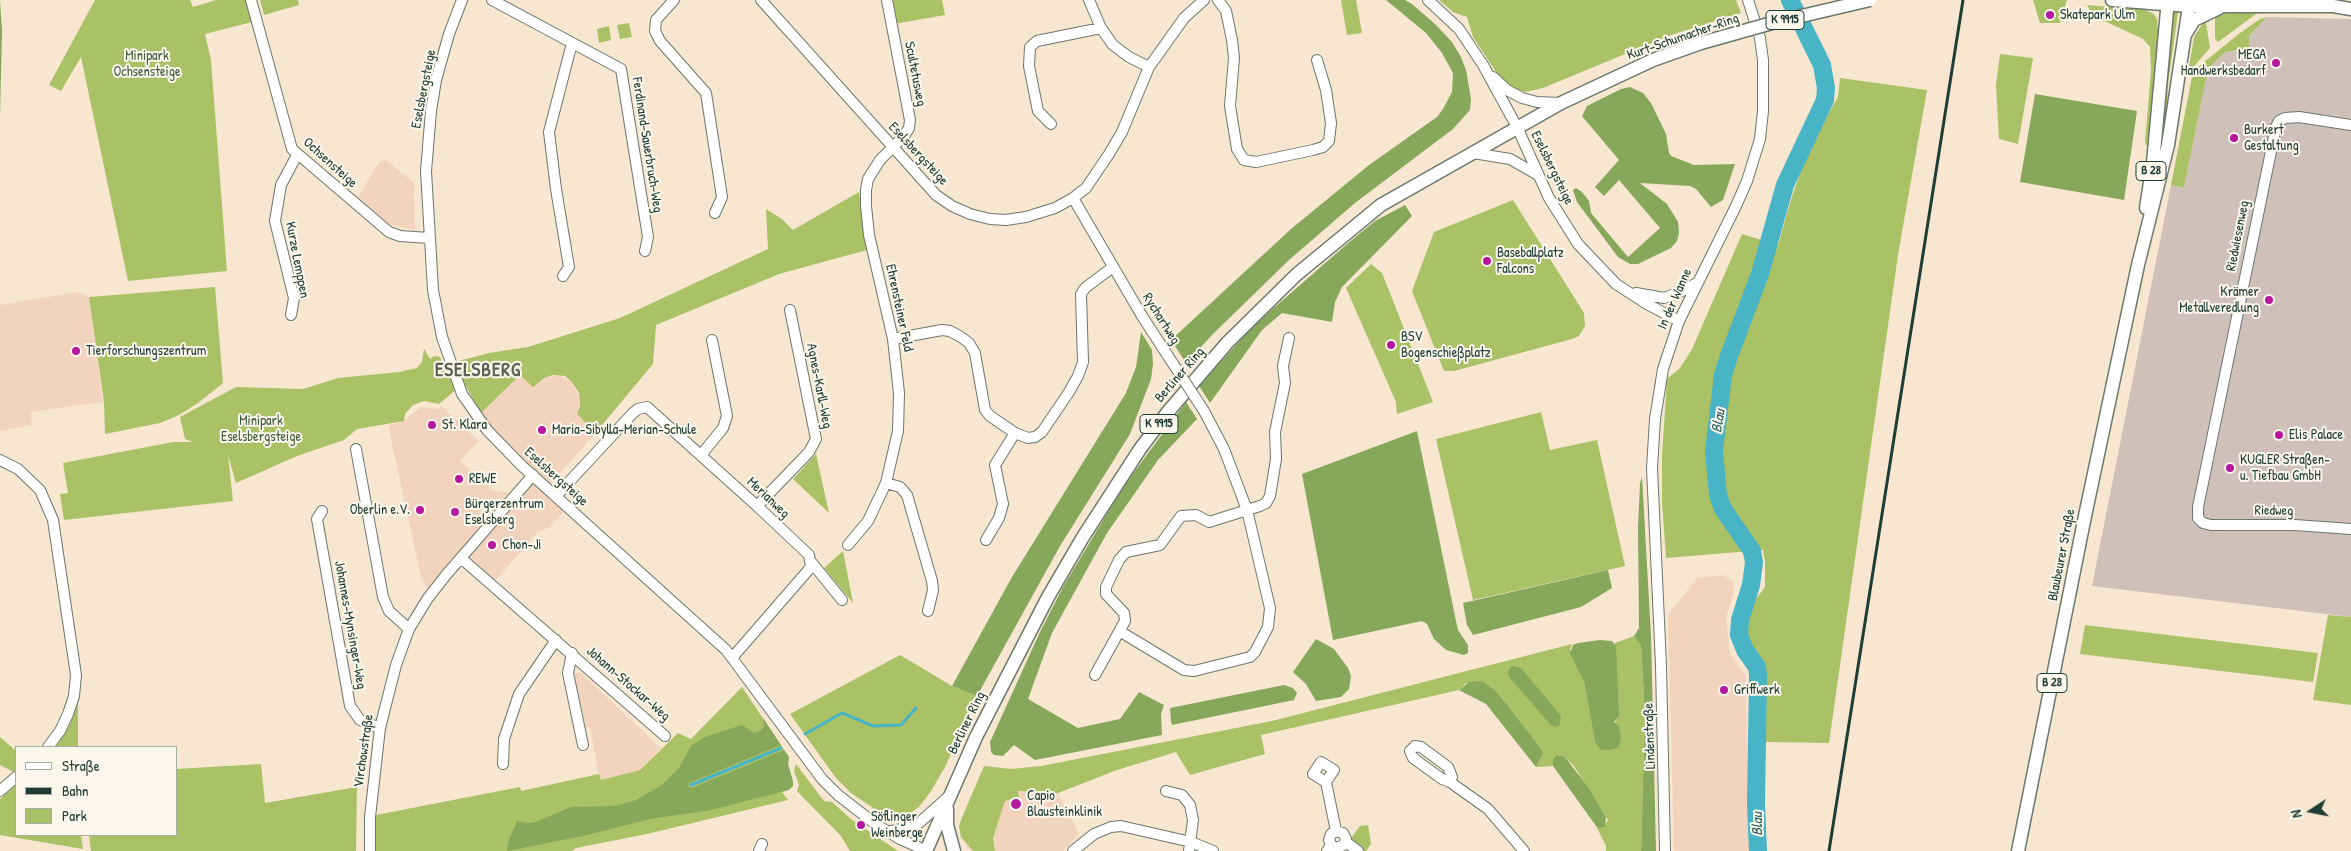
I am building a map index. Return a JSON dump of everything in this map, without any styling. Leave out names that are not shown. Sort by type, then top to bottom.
[{"type":"main road","name":"Kurt-Schumacher-Ring","points":[[1516,127],[1561,103],[1653,60],[1701,43],[1772,23],[1870,0]]},
{"type":"main road","points":[[2112,0],[2226,6],[2332,6],[2351,10]]},
{"type":"main road","name":"B 28","points":[[2138,265],[2153,163],[2167,2]]},
{"type":"main road","name":"B 28","points":[[2138,265],[2168,145],[2189,3]]},
{"type":"main road","points":[[2185,34],[2194,20],[2208,12],[2226,6]]},
{"type":"main road","name":"Berliner Ring","points":[[926,851],[976,737],[1048,597],[1107,498],[1167,413],[1239,331],[1270,299],[1322,252],[1381,206],[1516,127]]},
{"type":"main road","name":"Blaubeurer Straße","points":[[2018,851],[2084,516],[2138,265]]},
{"type":"main road","points":[[949,799],[947,825],[954,851]]},
{"type":"street","name":"Ochsensteige","points":[[251,0],[290,143],[297,155],[388,232],[400,236],[429,238]]},
{"type":"street","name":"Eselsbergsteige","points":[[462,0],[449,34],[436,80],[431,110],[426,171],[433,290],[442,337],[460,387],[487,430],[533,475],[675,602],[732,658],[822,779],[851,807],[888,832],[926,851]]},
{"type":"street","name":"Ferdinand-Sauerbruch-Weg","points":[[492,0],[620,69],[648,237],[645,251]]},
{"type":"street","points":[[674,0],[656,20],[655,31],[660,41],[706,94],[722,197],[715,212]]},
{"type":"street","name":"Eselsbergsteige","points":[[761,0],[936,195],[952,206],[970,214],[990,219],[1006,220],[1026,217],[1055,208],[1086,188],[1110,154],[1150,67],[1184,18],[1204,0]]},
{"type":"street","name":"Scultetusweg","points":[[887,0],[910,120],[904,136],[892,147]]},
{"type":"street","points":[[1089,0],[1101,28],[1120,51],[1150,67]]},
{"type":"street","points":[[1218,0],[1226,11],[1232,40],[1234,58],[1230,111],[1237,149],[1244,160],[1256,162],[1314,150],[1329,141],[1331,131],[1330,119],[1326,90],[1318,60]]},
{"type":"street","name":"Eselsbergsteige","points":[[1428,0],[1459,29],[1483,65],[1568,231],[1591,260],[1623,289],[1679,321]]},
{"type":"street","name":"In der Wanne","points":[[1659,620],[1653,443],[1660,382],[1679,321],[1696,282],[1740,198],[1760,139],[1763,111],[1763,60],[1760,38],[1748,0]]},
{"type":"street","points":[[1051,124],[1038,110],[1029,66],[1030,47],[1037,41],[1101,28]]},
{"type":"street","points":[[562,276],[569,266],[549,132],[572,43]]},
{"type":"street","points":[[1483,65],[1502,86],[1517,96],[1537,102],[1561,103]]},
{"type":"street","name":"Riedwiesenweg","points":[[2198,518],[2198,508],[2276,127],[2279,121],[2285,118],[2299,117],[2351,125]]},
{"type":"street","name":"Ehrensteiner Feld","points":[[848,545],[868,521],[886,483],[895,451],[899,413],[898,373],[893,339],[869,235],[866,190],[873,170],[892,147]]},
{"type":"street","points":[[1472,152],[1510,159],[1531,169],[1539,176]]},
{"type":"street","name":"Kurze Lemppen","points":[[291,315],[294,298],[276,230],[275,212],[281,185],[297,155]]},
{"type":"street","name":"Rychartweg","points":[[1073,198],[1113,267],[1204,411],[1224,448],[1247,510],[1270,608],[1268,626],[1255,652],[1241,661],[1190,671],[1176,665],[1121,632]]},
{"type":"street","points":[[893,339],[946,330],[969,343],[975,353],[985,410],[990,416],[1015,433],[1028,438],[1035,437],[1042,432],[1078,376],[1084,351],[1080,311],[1081,294],[1085,288],[1113,267]]},
{"type":"street","points":[[1623,289],[1640,295],[1664,298],[1682,291],[1696,282]]},
{"type":"street","name":"Agnes-Karll-Weg","points":[[757,506],[809,452],[816,439],[790,310]]},
{"type":"street","points":[[1096,674],[1121,632],[1125,621],[1124,613],[1109,600],[1106,594],[1106,587],[1119,560],[1126,552],[1160,544],[1182,516],[1196,515],[1209,522],[1266,503],[1270,496],[1276,459],[1275,432],[1285,383],[1283,366],[1289,338]]},
{"type":"street","points":[[701,455],[723,428],[727,416],[712,340]]},
{"type":"street","name":"Merianweg","points":[[556,496],[638,408],[647,407],[654,411],[809,555],[812,563],[842,600]]},
{"type":"street","points":[[986,540],[999,518],[1003,504],[995,465],[1015,433]]},
{"type":"street","points":[[356,449],[382,597],[389,612],[409,629]]},
{"type":"street","points":[[0,460],[18,469],[40,490],[53,520],[76,674],[74,696],[68,714],[60,731],[49,746]]},
{"type":"street","name":"Virchowstraße","points":[[370,851],[370,809],[380,728],[396,665],[409,629],[428,598],[533,475]]},
{"type":"street","points":[[886,483],[900,486],[906,495],[932,581],[933,590],[928,611]]},
{"type":"street","name":"Johannes-Mynsinger-Weg","points":[[322,511],[317,519],[350,706],[360,720],[380,728]]},
{"type":"street","name":"Riedweg","points":[[2198,518],[2203,523],[2211,525],[2295,525],[2351,529]]},
{"type":"street","name":"Johann-Stockar-Weg","points":[[462,558],[665,736]]},
{"type":"street","points":[[732,658],[810,571],[812,563]]},
{"type":"street","name":"Lindenstraße","points":[[1659,620],[1665,851]]},
{"type":"street","points":[[504,764],[504,739],[519,694],[556,640]]},
{"type":"street","name":"Johann-Stockar-Weg","points":[[572,653],[568,673],[583,745]]},
{"type":"street","points":[[0,790],[15,778]]},
{"type":"street","points":[[1326,782],[1336,831]]},
{"type":"street","points":[[1450,782],[1488,810],[1524,851]]},
{"type":"street","points":[[1166,791],[1182,795],[1190,805],[1194,820],[1190,846]]},
{"type":"street","points":[[888,832],[919,823],[949,799]]},
{"type":"street","points":[[1073,851],[1094,834],[1111,827],[1121,826],[1213,851]]},
{"type":"street","points":[[1336,831],[1343,833],[1346,837],[1346,842],[1358,851]]},
{"type":"street","points":[[1336,831],[1330,837],[1329,848],[1339,848],[1346,842]]},
{"type":"shaded area","points":[[2267,17],[2351,19],[2351,617],[2092,586],[2171,185],[2184,188],[2208,69],[2225,52],[2250,48],[2249,36]]},
{"type":"shaded area","points":[[386,160],[414,183],[415,230],[388,224],[358,197],[380,161]]},
{"type":"shaded area","points":[[79,292],[89,297],[103,402],[31,412],[32,425],[0,431],[0,305]]},
{"type":"shaded area","name":"Maria-Sibylla-Merian-Schule","points":[[520,375],[537,383],[544,378],[559,375],[571,381],[580,399],[577,414],[587,424],[592,437],[549,486],[493,430],[481,413]]},
{"type":"shaded area","points":[[441,406],[479,441],[460,461],[494,491],[506,492],[510,495],[526,476],[564,511],[550,527],[538,532],[495,581],[462,553],[427,589],[421,578],[388,425],[404,421],[421,407],[438,409]]},
{"type":"shaded area","points":[[1723,575],[1733,581],[1734,593],[1726,618],[1730,653],[1746,676],[1749,851],[1674,851],[1668,615],[1697,578]]},
{"type":"shaded area","points":[[580,672],[661,748],[640,770],[600,780],[590,727],[583,728],[572,674]]},
{"type":"shaded area","name":"Capio Blausteinklinik","points":[[984,766],[1018,791],[1058,793],[1079,834],[1063,851],[973,851],[968,848],[961,837],[959,826]]},
{"type":"green space","points":[[0,0],[2,31],[0,117]]},
{"type":"green space","name":"Minipark Ochsensteige","points":[[95,0],[190,0],[193,7],[216,0],[246,0],[252,22],[205,34],[211,60],[227,271],[128,281],[81,57],[61,91],[49,85]]},
{"type":"green space","points":[[260,0],[298,0],[299,5],[264,15]]},
{"type":"green space","points":[[890,0],[942,0],[945,15],[894,24]]},
{"type":"green space","points":[[1341,0],[1356,0],[1362,33],[1347,35]]},
{"type":"green space","points":[[1386,0],[1405,0],[1412,4],[1452,42],[1466,70],[1471,99],[1470,110],[1453,129],[1355,203],[1289,260],[1186,363],[1171,340],[1291,229],[1369,165],[1437,117],[1443,109],[1452,92],[1453,73],[1442,53],[1426,33]]},
{"type":"green space","points":[[1439,0],[1736,0],[1741,13],[1671,35],[1543,88],[1525,92],[1512,88],[1500,78],[1473,37],[1467,17],[1453,12]]},
{"type":"green space","name":"Skatepark Ulm","points":[[2033,0],[2067,0],[2060,23],[2040,23]]},
{"type":"green space","points":[[2087,5],[2145,10],[2154,14],[2157,19],[2158,31],[2150,149],[2145,142],[2151,71],[2150,47],[2143,39],[2094,16]]},
{"type":"green space","points":[[2267,10],[2256,14],[2218,42],[2215,39],[2215,17],[2206,23],[2210,48],[2188,73],[2194,37],[2205,20],[2218,14]]},
{"type":"green space","points":[[2171,11],[2178,12],[2168,85],[2166,134],[2157,171]]},
{"type":"green space","points":[[2267,17],[2249,36],[2250,48],[2225,52],[2208,69],[2184,188],[2171,185],[2192,77],[2198,67],[2240,33],[2260,19]]},
{"type":"green space","points":[[629,23],[632,37],[620,39],[617,25]]},
{"type":"green space","points":[[609,26],[611,40],[599,43],[597,29]]},
{"type":"green space","points":[[2000,54],[2033,58],[2018,144],[1999,139],[1996,85]]},
{"type":"green space","points":[[1840,78],[1927,90],[1898,255],[1829,743],[1766,742],[1766,666],[1757,651],[1749,643],[1747,633],[1748,616],[1752,604],[1765,587],[1763,550],[1666,558],[1662,502],[1662,455],[1667,379],[1680,368],[1692,349],[1742,234],[1778,245],[1792,196],[1811,144],[1838,97]]},
{"type":"green space","points":[[1630,87],[1643,93],[1651,103],[1666,134],[1671,156],[1694,165],[1735,164],[1723,200],[1711,207],[1696,189],[1690,186],[1640,183],[1667,204],[1678,222],[1679,233],[1677,241],[1671,248],[1638,264],[1630,264],[1618,257],[1577,202],[1573,190],[1576,188],[1582,192],[1589,201],[1591,213],[1628,257],[1660,228],[1619,180],[1604,196],[1595,187],[1619,160],[1582,116],[1587,106],[1621,89]]},
{"type":"green space","points":[[2035,94],[2137,111],[2124,200],[2020,182]]},
{"type":"green space","name":"Minipark Eselsbergsteige","points":[[859,192],[867,250],[779,274],[656,325],[653,364],[592,437],[587,424],[577,414],[580,406],[579,393],[565,376],[553,375],[544,378],[533,387],[520,375],[481,413],[464,383],[439,404],[424,401],[413,405],[405,414],[404,421],[357,429],[344,440],[297,456],[236,483],[228,455],[233,501],[64,520],[60,494],[68,493],[63,463],[173,442],[193,442],[185,439],[180,417],[236,387],[303,389],[338,378],[399,372],[417,368],[422,362],[424,349],[430,359],[434,356],[440,357],[443,365],[489,353],[528,347],[620,318],[768,249],[766,209],[782,219],[793,230]]},
{"type":"green space","name":"Baseballplatz Falcons","points":[[1513,200],[1584,313],[1585,326],[1579,336],[1572,339],[1454,371],[1444,371],[1412,291],[1434,232]]},
{"type":"green space","points":[[1405,205],[1412,216],[1342,287],[1335,302],[1332,322],[1282,313],[1262,330],[1210,403],[1199,386],[1252,327],[1375,221]]},
{"type":"green space","name":"BSV Bogenschießplatz","points":[[1371,264],[1382,273],[1433,402],[1397,414],[1396,402],[1346,288]]},
{"type":"green space","points":[[215,287],[223,383],[179,415],[160,423],[105,434],[104,402],[89,297]]},
{"type":"green space","points":[[1141,332],[1152,350],[1153,364],[1151,379],[1130,434],[1060,546],[977,696],[952,686],[1012,577],[1126,393],[1136,367]]},
{"type":"green space","points":[[1186,402],[1197,419],[1158,460],[1107,533],[1052,633],[1028,699],[1078,728],[1120,719],[1139,692],[1164,705],[1161,714],[1162,735],[1035,760],[1014,745],[1003,756],[994,755],[991,752],[990,742],[1040,632],[1063,587],[1123,487]]},
{"type":"green space","points":[[1541,412],[1550,450],[1597,440],[1625,566],[1473,600],[1436,439]]},
{"type":"green space","points":[[1417,431],[1458,630],[1468,645],[1468,653],[1464,655],[1446,650],[1434,639],[1427,624],[1422,621],[1333,640],[1302,474]]},
{"type":"green space","points":[[816,454],[829,513],[793,479]]},
{"type":"green space","points":[[1642,477],[1651,636],[1656,851],[1641,851],[1645,715],[1641,646],[1634,636],[1639,628],[1638,528],[1640,483]]},
{"type":"green space","points":[[843,551],[853,603],[824,568]]},
{"type":"green space","points":[[1608,570],[1612,588],[1581,607],[1473,635],[1467,625],[1463,603]]},
{"type":"green space","points":[[2328,615],[2351,617],[2351,705],[2313,700]]},
{"type":"green space","points":[[2085,625],[2318,653],[2313,682],[2080,654]]},
{"type":"green space","points":[[1634,636],[1641,646],[1645,715],[1641,851],[1606,851],[1606,846],[1596,826],[1603,828],[1608,820],[1574,766],[1565,757],[1558,755],[1553,759],[1553,766],[1536,767],[1539,761],[1540,747],[1497,692],[1466,683],[1459,690],[1261,735],[1265,754],[1190,775],[1176,752],[1117,770],[1058,793],[1018,791],[1019,797],[1005,801],[993,838],[995,851],[973,851],[961,837],[959,826],[984,766],[1011,769],[1041,766],[1272,721],[1572,644],[1570,649],[1584,682],[1595,742],[1615,724],[1619,711],[1615,643]]},
{"type":"green space","points":[[1316,639],[1334,649],[1348,668],[1351,676],[1349,689],[1341,697],[1316,701],[1306,684],[1293,672]]},
{"type":"green space","points":[[1600,640],[1612,641],[1616,646],[1619,716],[1614,722],[1619,726],[1621,740],[1618,748],[1609,750],[1601,750],[1595,742],[1584,682],[1570,653],[1573,645]]},
{"type":"green space","points":[[900,655],[952,686],[977,696],[945,767],[931,791],[919,807],[910,813],[900,815],[888,814],[873,808],[851,793],[836,778],[790,714]]},
{"type":"green space","points":[[1512,666],[1521,668],[1561,716],[1559,726],[1554,727],[1550,724],[1509,677],[1508,671]]},
{"type":"green space","points":[[1482,681],[1497,692],[1540,747],[1543,753],[1536,767],[1486,704],[1459,690],[1469,682]]},
{"type":"green space","points":[[1284,685],[1293,688],[1297,693],[1294,700],[1172,725],[1170,708]]},
{"type":"green space","points":[[742,687],[789,757],[788,764],[793,786],[782,792],[788,800],[647,834],[576,848],[572,851],[376,851],[376,815],[520,787],[521,791],[599,774],[601,780],[640,770],[678,733],[691,739]]},
{"type":"green space","points":[[78,704],[78,746],[57,746],[68,728]]},
{"type":"green space","points":[[763,718],[781,745],[689,783],[688,786],[692,788],[784,750],[789,757],[788,764],[793,781],[793,786],[789,790],[711,810],[650,819],[583,836],[507,851],[508,842],[517,821],[536,822],[571,807],[615,806],[636,800],[662,785],[679,768],[691,746],[705,737],[742,725],[754,733],[760,731],[764,727]]},
{"type":"green space","points":[[0,737],[15,750],[15,772],[0,765]]},
{"type":"green space","points":[[1557,755],[1565,757],[1588,787],[1606,817],[1605,827],[1600,828],[1596,826],[1553,766],[1553,759]]},
{"type":"green space","points":[[261,764],[265,803],[357,787],[356,851],[91,851],[89,836],[178,836],[178,769]]},
{"type":"green space","points":[[796,764],[824,801],[832,802],[851,819],[898,851],[850,851],[841,836],[797,791],[799,785],[794,771]]},
{"type":"green space","points":[[15,786],[15,836],[81,836],[83,849],[0,835],[0,799]]},
{"type":"green space","points":[[1368,825],[1371,844],[1366,851],[1362,851],[1353,845],[1352,837],[1360,826]]},
{"type":"waterway","name":"Blau","points":[[1758,851],[1756,804],[1758,675],[1757,667],[1745,650],[1739,635],[1740,620],[1751,585],[1754,562],[1752,551],[1723,509],[1718,495],[1714,451],[1723,375],[1729,356],[1760,274],[1785,185],[1825,100],[1826,88],[1822,65],[1790,0]]},
{"type":"waterway","points":[[805,734],[842,713],[873,726],[901,725],[916,708]]},
{"type":"waterway","points":[[691,785],[781,748]]},
{"type":"railway","points":[[1829,851],[1963,0]]},
{"type":"place","name":"Skatepark Ulm","points":[[2050,15]]},
{"type":"place","name":"MEGA Handwerksbedarf","points":[[2276,63]]},
{"type":"place","name":"Burkert Gestaltung","points":[[2234,138]]},
{"type":"place","name":"Baseballplatz Falcons","points":[[1487,261]]},
{"type":"place","name":"Krämer Metallveredlung","points":[[2269,300]]},
{"type":"place","name":"BSV Bogenschießplatz","points":[[1391,345]]},
{"type":"place","name":"Tierforschungszentrum","points":[[76,351]]},
{"type":"place","name":"St. Klara","points":[[432,425]]},
{"type":"place","name":"Maria-Sibylla-Merian-Schule","points":[[542,430]]},
{"type":"place","name":"Elis Palace","points":[[2279,435]]},
{"type":"place","name":"KUGLER Straßen- u. Tiefbau GmbH","points":[[2230,468]]},
{"type":"place","name":"REWE","points":[[459,479]]},
{"type":"place","name":"Oberlin e.V.","points":[[420,510]]},
{"type":"place","name":"Bürgerzentrum Eselsberg","points":[[455,512]]},
{"type":"place","name":"Chon-Ji","points":[[492,545]]},
{"type":"place","name":"Griffwerk","points":[[1724,690]]},
{"type":"place","name":"Capio Blausteinklinik","points":[[1016,804]]},
{"type":"place","name":"Söflinger Weinberge","points":[[861,825]]},
{"type":"district","name":"ESELSBERG","points":[[478,371]]}]
